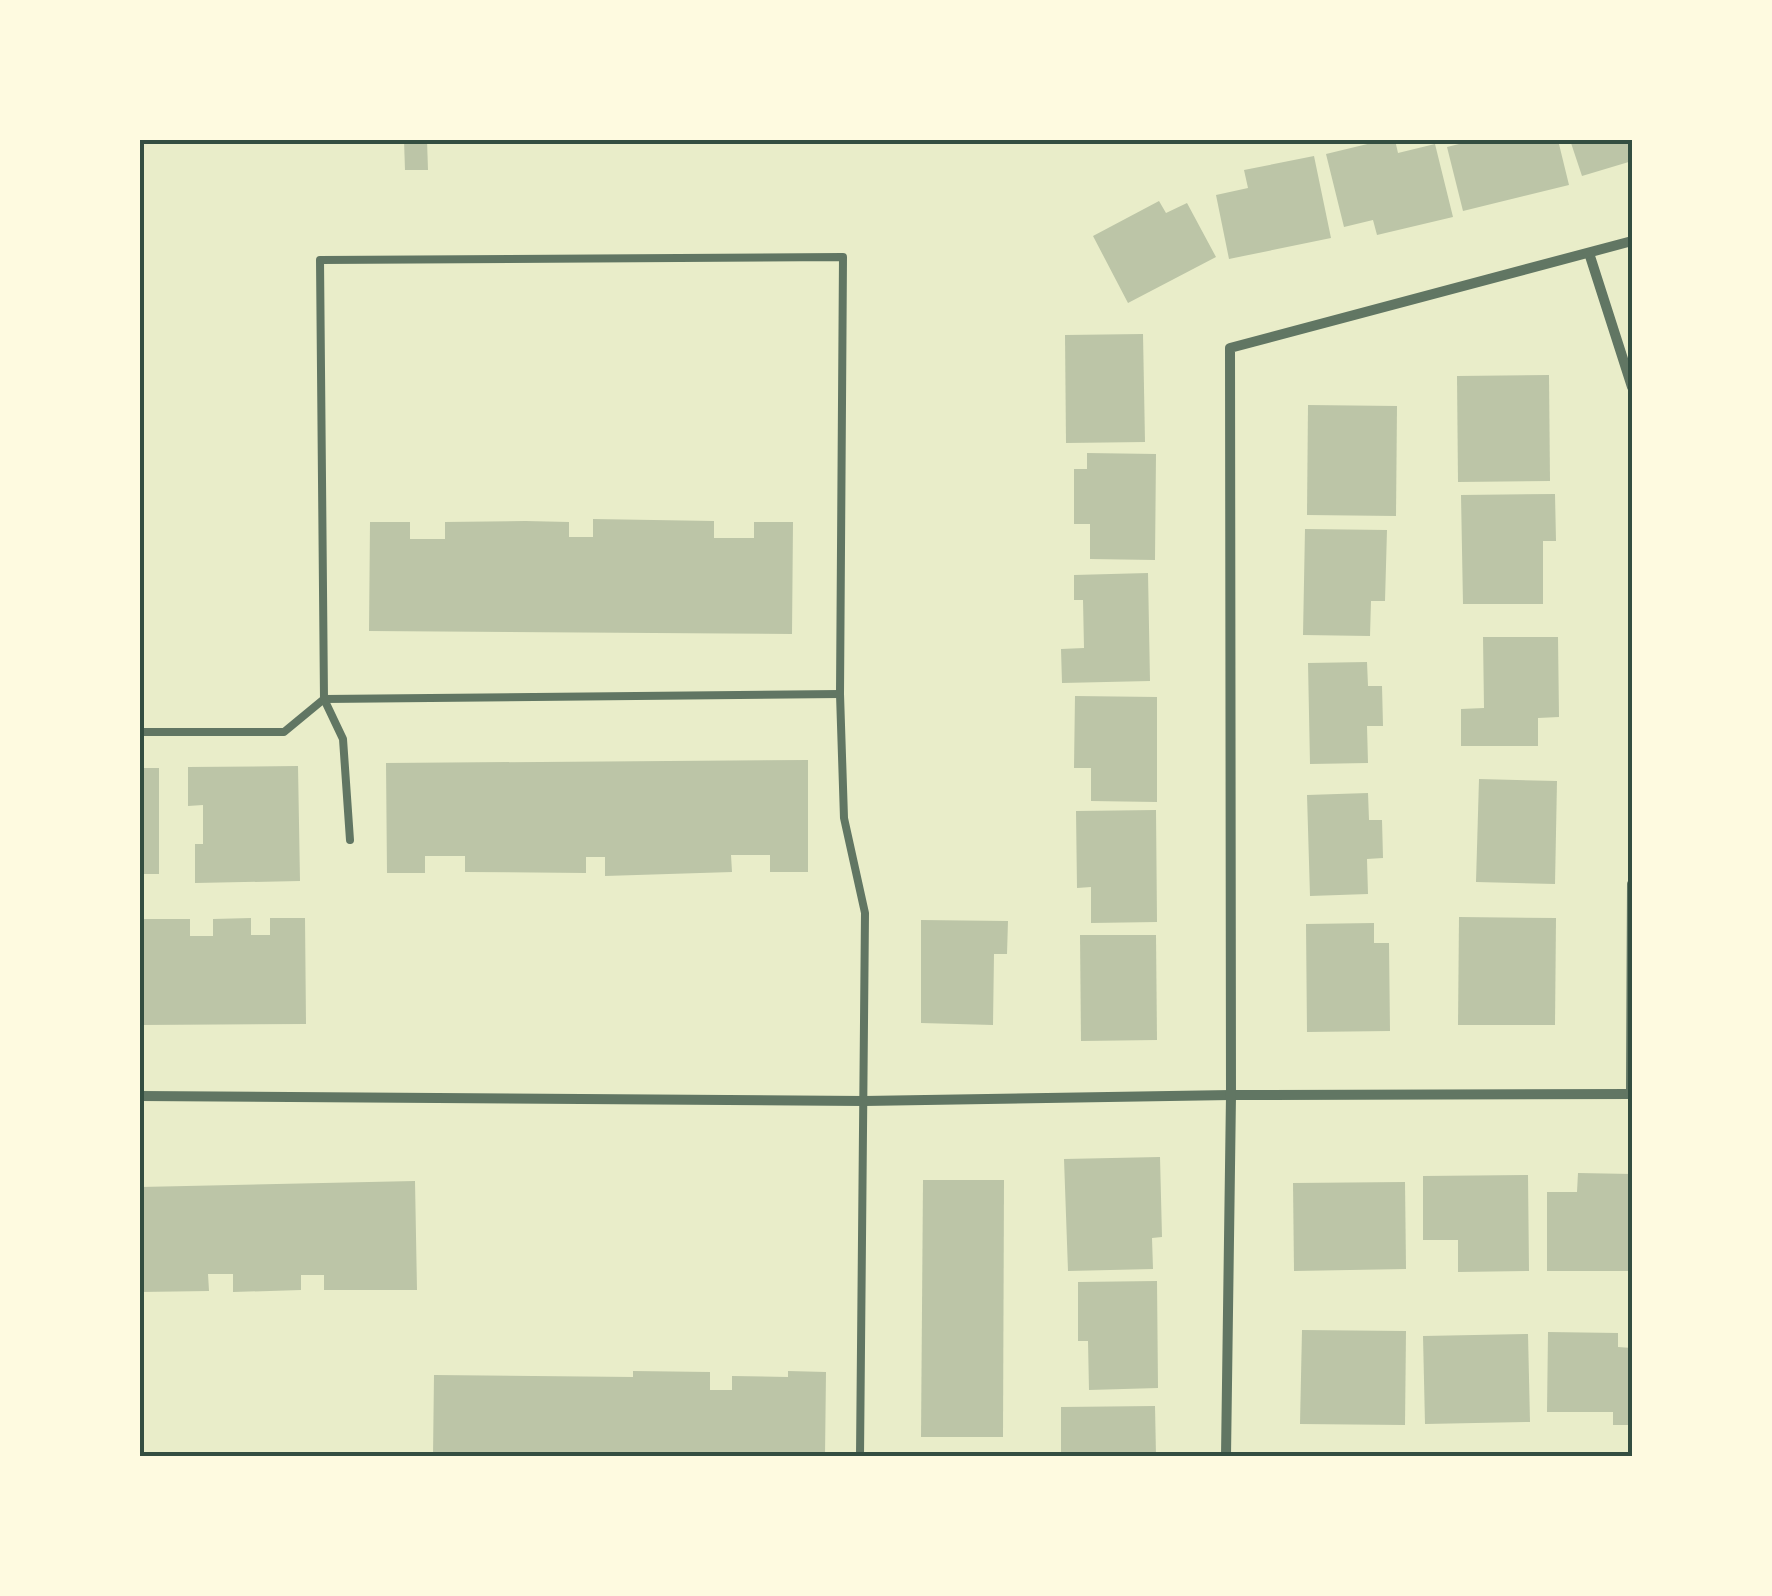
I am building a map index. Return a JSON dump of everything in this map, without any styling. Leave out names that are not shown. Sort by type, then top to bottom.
[{"type":"street","points":[[1226,1456],[1231,1095],[1230,348],[1632,241]]},
{"type":"street","points":[[1589,253],[1632,388]]},
{"type":"street","points":[[140,1096],[864,1100],[1632,1094],[1632,884]]},
{"type":"lane","points":[[350,840],[343,739],[324,699],[320,260],[842,257],[840,694],[844,818],[865,913],[860,1456]]},
{"type":"lane","points":[[140,732],[284,732],[324,699],[840,694]]},
{"type":"building","points":[[404,140],[427,140],[428,170],[405,170]]},
{"type":"building","points":[[601,140],[667,140],[667,143],[601,144]]},
{"type":"building","points":[[1395,140],[1398,153],[1435,144],[1453,217],[1377,235],[1373,220],[1344,227],[1326,154]]},
{"type":"building","points":[[1462,140],[1558,140],[1569,185],[1463,211],[1447,147],[1463,143]]},
{"type":"building","points":[[1570,140],[1632,140],[1632,161],[1582,176]]},
{"type":"building","points":[[1314,156],[1331,238],[1229,259],[1216,195],[1248,188],[1244,170]]},
{"type":"building","points":[[1159,201],[1166,213],[1187,203],[1216,257],[1128,303],[1093,236]]},
{"type":"building","points":[[1143,334],[1145,442],[1066,443],[1065,335]]},
{"type":"building","points":[[1549,375],[1550,481],[1458,482],[1457,376]]},
{"type":"building","points":[[1308,405],[1397,406],[1396,516],[1307,515]]},
{"type":"building","points":[[1087,453],[1156,454],[1155,560],[1090,559],[1090,524],[1074,524],[1074,469],[1087,469]]},
{"type":"building","points":[[1555,494],[1556,541],[1543,541],[1543,604],[1463,604],[1461,495]]},
{"type":"building","points":[[593,519],[714,521],[714,538],[754,538],[754,522],[793,522],[792,634],[369,631],[370,522],[410,522],[410,539],[445,539],[445,522],[569,522],[569,537],[593,537]]},
{"type":"building","points":[[1305,529],[1387,530],[1385,601],[1371,601],[1370,636],[1303,635]]},
{"type":"building","points":[[1148,573],[1150,681],[1062,683],[1061,649],[1084,648],[1083,600],[1074,600],[1074,575]]},
{"type":"building","points":[[1483,637],[1558,637],[1559,717],[1538,718],[1538,746],[1461,746],[1461,709],[1484,708]]},
{"type":"building","points":[[1367,662],[1368,686],[1382,686],[1383,726],[1367,726],[1368,763],[1310,764],[1308,663]]},
{"type":"building","points":[[1075,696],[1157,697],[1157,802],[1091,801],[1091,768],[1074,768]]},
{"type":"building","points":[[808,760],[808,872],[770,872],[770,855],[731,855],[732,872],[605,876],[605,857],[586,857],[586,873],[465,872],[465,856],[425,856],[425,873],[387,873],[386,763]]},
{"type":"building","points":[[298,766],[300,881],[195,883],[195,844],[203,844],[203,805],[188,806],[188,767]]},
{"type":"building","points":[[140,768],[159,768],[159,874],[140,874]]},
{"type":"building","points":[[1479,779],[1557,781],[1555,884],[1476,882]]},
{"type":"building","points":[[1368,793],[1369,820],[1382,820],[1383,858],[1367,859],[1368,894],[1310,896],[1307,795]]},
{"type":"building","points":[[1156,810],[1157,922],[1091,923],[1091,887],[1077,888],[1076,811]]},
{"type":"building","points":[[1459,917],[1556,918],[1555,1025],[1458,1025]]},
{"type":"building","points":[[251,918],[251,935],[270,935],[270,918],[305,918],[306,1024],[140,1025],[140,919],[190,919],[190,936],[213,936],[213,919]]},
{"type":"building","points":[[921,920],[1008,921],[1007,954],[994,954],[993,1025],[921,1023]]},
{"type":"building","points":[[1374,923],[1374,943],[1389,943],[1390,1031],[1307,1032],[1306,924]]},
{"type":"building","points":[[1080,935],[1156,935],[1157,1040],[1081,1041]]},
{"type":"building","points":[[1160,1157],[1162,1237],[1152,1238],[1153,1269],[1068,1271],[1064,1159]]},
{"type":"building","points":[[1578,1173],[1632,1174],[1632,1271],[1547,1271],[1547,1192],[1577,1192]]},
{"type":"building","points":[[1528,1175],[1529,1271],[1458,1272],[1458,1240],[1423,1240],[1423,1176]]},
{"type":"building","points":[[923,1180],[1004,1180],[1003,1437],[921,1437]]},
{"type":"building","points":[[415,1181],[417,1290],[324,1290],[324,1275],[301,1275],[301,1290],[233,1292],[233,1274],[208,1274],[209,1291],[140,1292],[140,1187]]},
{"type":"building","points":[[1405,1182],[1406,1269],[1294,1271],[1293,1183]]},
{"type":"building","points":[[1157,1281],[1158,1388],[1089,1390],[1088,1341],[1078,1341],[1078,1282]]},
{"type":"building","points":[[1302,1330],[1406,1331],[1405,1425],[1300,1424]]},
{"type":"building","points":[[1548,1332],[1618,1333],[1618,1347],[1632,1348],[1632,1425],[1613,1425],[1613,1412],[1547,1412]]},
{"type":"building","points":[[1528,1334],[1530,1422],[1425,1424],[1423,1336]]},
{"type":"building","points":[[633,1371],[710,1372],[710,1390],[732,1390],[732,1376],[788,1377],[788,1371],[826,1372],[825,1456],[433,1456],[434,1375],[633,1377]]},
{"type":"building","points":[[1155,1406],[1156,1456],[1061,1456],[1061,1407]]}]
